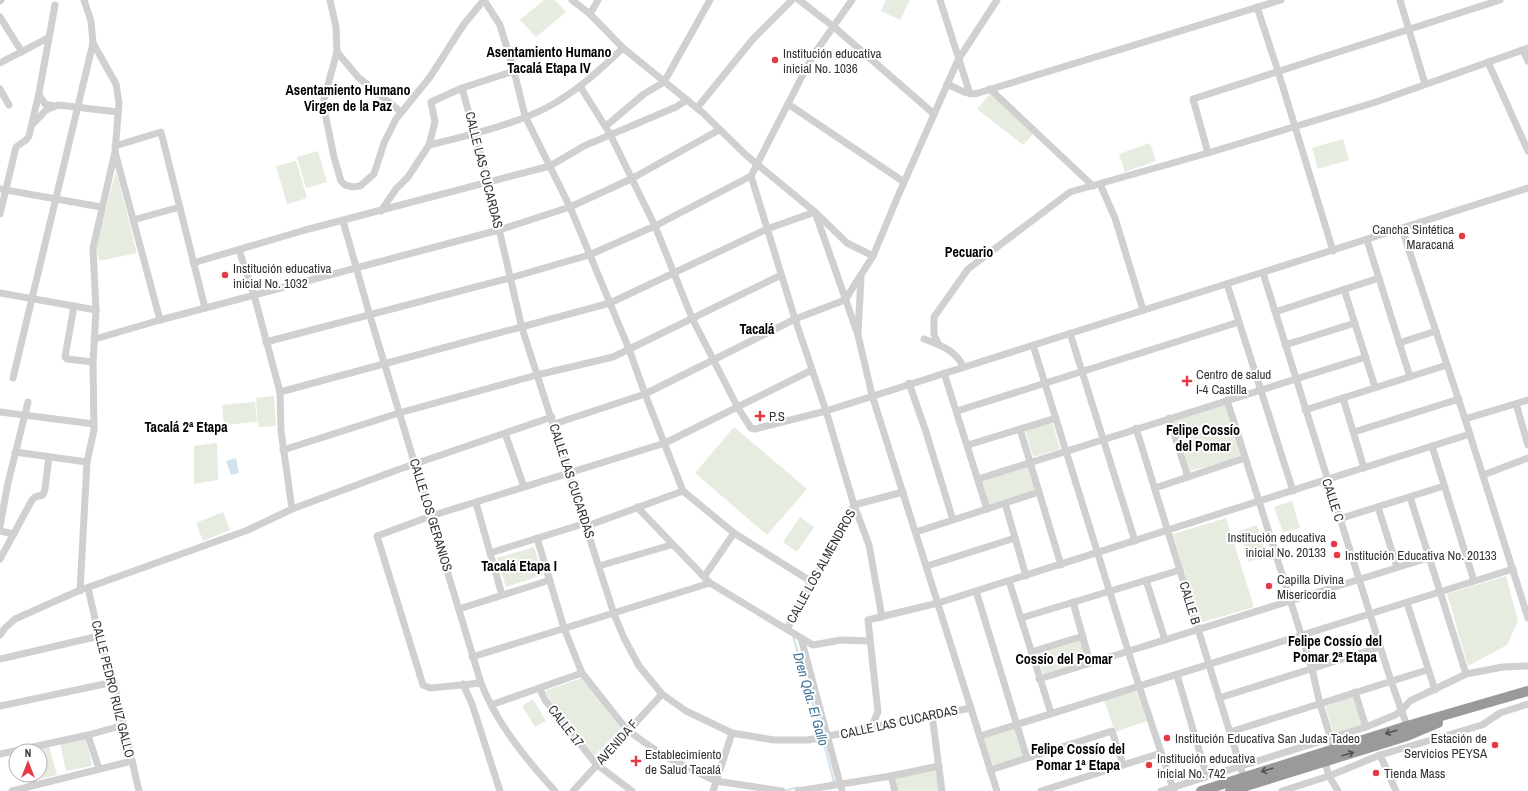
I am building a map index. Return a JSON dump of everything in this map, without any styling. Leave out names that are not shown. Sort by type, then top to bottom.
[{"type":"highway","points":[[1201,791],[1407,726],[1528,692]]},
{"type":"highway","points":[[1230,791],[1407,736],[1482,705]]},
{"type":"street","points":[[13,378],[76,106],[93,43],[92,25],[84,0]]},
{"type":"street","points":[[330,0],[336,27],[338,52],[324,99],[324,108],[334,157],[341,181],[345,185],[353,187],[360,186],[374,174],[384,143],[396,119],[441,61],[464,24],[484,0],[500,25],[526,116],[570,207],[629,349],[683,491],[734,533],[812,582]]},
{"type":"street","points":[[572,0],[590,14],[624,48],[664,82],[698,108],[719,130],[815,212],[847,243],[873,256]]},
{"type":"street","points":[[590,14],[598,0]]},
{"type":"street","points":[[606,126],[644,94],[664,82],[710,0]]},
{"type":"street","points":[[698,108],[753,39],[792,0]]},
{"type":"street","points":[[800,0],[834,27],[934,114]]},
{"type":"street","points":[[266,342],[370,316],[589,255],[655,226],[751,176],[759,164],[812,57],[852,0]]},
{"type":"street","points":[[940,0],[970,94]]},
{"type":"street","points":[[0,635],[4,628],[15,619],[80,590],[248,530],[292,508],[504,433],[553,421],[645,394],[795,319],[845,300],[861,278],[873,256],[958,60],[997,0]]},
{"type":"street","points":[[947,84],[970,94],[990,89],[1281,0]]},
{"type":"street","points":[[1400,0],[1425,84]]},
{"type":"street","points":[[1208,152],[1193,99],[1500,0]]},
{"type":"street","points":[[0,214],[3,189],[16,147],[26,140],[31,126],[39,95],[55,5]]},
{"type":"street","points":[[1257,7],[1278,71],[1332,251]]},
{"type":"street","points":[[0,17],[22,52]]},
{"type":"street","points":[[0,63],[48,38]]},
{"type":"street","points":[[80,590],[87,462],[94,424],[93,362],[96,310],[93,248],[115,149],[119,103],[116,84],[93,43]]},
{"type":"street","points":[[429,145],[475,133],[546,108],[580,86],[624,48]]},
{"type":"street","points":[[938,344],[932,326],[934,317],[968,269],[1070,192],[1376,102],[1525,49],[1528,61]]},
{"type":"street","points":[[338,52],[358,77],[401,112]]},
{"type":"street","points":[[1488,62],[1528,151]]},
{"type":"street","points":[[381,211],[396,189],[408,177],[429,145],[435,122],[432,102],[462,88],[514,71]]},
{"type":"street","points":[[580,86],[606,126],[655,226],[692,318],[715,359],[738,408],[751,428],[755,429],[826,411],[909,383],[1263,273],[1528,188]]},
{"type":"street","name":"CALLE LAS CUCARDAS","points":[[462,88],[488,182],[522,328],[614,614],[624,638],[639,666],[662,694],[686,711],[732,733],[774,740],[808,740],[827,737],[971,708]]},
{"type":"street","points":[[0,89],[9,105]]},
{"type":"street","points":[[990,89],[1096,185],[1115,218],[1143,310]]},
{"type":"street","points":[[39,95],[45,104],[54,106],[76,106],[118,112]]},
{"type":"street","points":[[193,263],[343,221],[550,166],[584,146],[676,107],[687,100]]},
{"type":"street","points":[[788,104],[904,182]]},
{"type":"street","points":[[31,126],[38,116],[54,106]]},
{"type":"street","points":[[95,339],[160,320],[499,230],[570,207],[631,179],[719,130]]},
{"type":"street","points":[[115,149],[161,132],[205,308]]},
{"type":"street","points":[[115,149],[160,320]]},
{"type":"street","points":[[751,176],[795,319],[826,411],[854,505],[869,545],[882,617]]},
{"type":"street","points":[[3,189],[101,207]]},
{"type":"street","points":[[133,220],[180,207]]},
{"type":"street","points":[[280,392],[384,362],[522,328],[610,303],[767,229],[815,212]]},
{"type":"street","points":[[815,212],[858,335],[872,395],[997,791]]},
{"type":"street","name":"CALLE LOS GERANIOS","points":[[343,221],[370,316],[481,683],[491,705],[508,734],[532,766],[555,791]]},
{"type":"street","points":[[1402,228],[1459,399],[1528,618]]},
{"type":"street","points":[[1367,240],[1410,377]]},
{"type":"street","points":[[239,250],[254,295],[280,392],[284,450],[292,508]]},
{"type":"street","name":"CALLE C","points":[[1263,273],[1380,648],[1407,726]]},
{"type":"street","points":[[284,450],[399,413],[537,375],[613,357],[781,274]]},
{"type":"street","points":[[858,335],[861,278]]},
{"type":"street","points":[[1275,312],[1379,278]]},
{"type":"street","points":[[1227,284],[1292,491]]},
{"type":"street","points":[[1344,289],[1375,388]]},
{"type":"street","points":[[0,293],[96,310]]},
{"type":"street","points":[[74,306],[65,357],[67,359],[93,362]]},
{"type":"street","points":[[957,411],[1239,322]]},
{"type":"street","points":[[1285,345],[1355,323]]},
{"type":"street","points":[[1399,343],[1436,331]]},
{"type":"street","points":[[1070,333],[1135,541]]},
{"type":"street","points":[[924,339],[938,344],[958,358],[963,366]]},
{"type":"street","points":[[1033,345],[1099,553],[1139,686],[1173,789]]},
{"type":"street","points":[[978,479],[1066,450],[1366,357]]},
{"type":"street","points":[[1305,410],[1447,365]]},
{"type":"street","points":[[481,683],[430,688],[423,685],[378,536],[431,516],[570,474],[665,443],[812,370]]},
{"type":"street","points":[[944,372],[987,508]]},
{"type":"street","points":[[909,383],[926,432],[953,520]]},
{"type":"street","points":[[1343,398],[1364,468]]},
{"type":"street","points":[[1354,432],[1459,399]]},
{"type":"street","points":[[1227,400],[1312,669],[1320,704],[1334,749]]},
{"type":"street","points":[[1465,419],[1528,400]]},
{"type":"street","points":[[0,526],[23,415],[28,402]]},
{"type":"street","points":[[1516,404],[1528,445]]},
{"type":"street","points":[[0,412],[94,424]]},
{"type":"street","points":[[968,445],[1056,418]]},
{"type":"street","points":[[1169,418],[1188,477]]},
{"type":"street","name":"CALLE B","points":[[1136,428],[1244,778]]},
{"type":"street","points":[[1020,429],[1061,565]]},
{"type":"street","points":[[504,433],[524,487]]},
{"type":"street","points":[[871,728],[878,712],[868,620],[938,603],[1026,576],[1470,434]]},
{"type":"street","points":[[1432,446],[1474,581]]},
{"type":"street","points":[[15,452],[87,462]]},
{"type":"street","points":[[0,559],[32,500],[35,497],[43,495],[49,457]]},
{"type":"street","points":[[1155,488],[1246,458]]},
{"type":"street","points":[[1483,475],[1528,458]]},
{"type":"street","points":[[0,481],[8,483]]},
{"type":"street","points":[[1340,520],[1444,486]]},
{"type":"street","points":[[490,553],[586,524],[683,491]]},
{"type":"street","name":"CALLE LOS ALMENDROS","points":[[787,629],[854,505],[903,492]]},
{"type":"street","points":[[916,532],[1039,492]]},
{"type":"street","points":[[1410,497],[1428,558],[1466,674]]},
{"type":"street","points":[[476,503],[502,595]]},
{"type":"street","points":[[1005,503],[1026,576]]},
{"type":"street","points":[[637,507],[671,544],[710,582],[813,645],[841,640],[870,640]]},
{"type":"street","points":[[1378,507],[1397,567]]},
{"type":"street","points":[[0,531],[14,534]]},
{"type":"street","points":[[704,577],[734,533]]},
{"type":"street","points":[[537,538],[564,628],[582,673],[627,730],[664,756],[716,781],[782,791]]},
{"type":"street","points":[[927,566],[1015,538]]},
{"type":"street","points":[[599,566],[671,544]]},
{"type":"street","points":[[1039,679],[1428,558]]},
{"type":"street","points":[[980,736],[1513,569]]},
{"type":"street","points":[[1020,618],[1180,570]]},
{"type":"street","points":[[459,609],[550,580]]},
{"type":"street","points":[[1146,580],[1166,640]]},
{"type":"street","points":[[1009,581],[1051,713]]},
{"type":"street","points":[[472,657],[614,614],[710,582]]},
{"type":"street","name":"CALLE PEDRO RUIZ GALLO","points":[[88,588],[99,636],[114,682],[139,791]]},
{"type":"street","points":[[976,591],[1015,724],[1027,758]]},
{"type":"street","points":[[1073,602],[1090,663]]},
{"type":"street","points":[[1406,603],[1427,670],[1435,690]]},
{"type":"street","points":[[0,658],[99,636]]},
{"type":"street","points":[[1031,652],[1083,636]]},
{"type":"street","points":[[801,638],[841,788]]},
{"type":"street","points":[[1219,698],[1380,648]]},
{"type":"street","points":[[1162,791],[1173,789],[1366,727],[1401,711],[1410,701],[1466,674],[1503,667],[1528,666]]},
{"type":"street","points":[[1230,732],[1427,670]]},
{"type":"street","points":[[491,705],[582,673]]},
{"type":"street","points":[[1177,675],[1207,777]]},
{"type":"street","points":[[0,706],[114,682]]},
{"type":"street","points":[[463,684],[472,704],[500,791]]},
{"type":"street","name":"CALLE 17","points":[[540,689],[546,700],[596,764],[632,791]]},
{"type":"street","points":[[1355,692],[1366,727]]},
{"type":"street","name":"AVENIDA F","points":[[573,791],[627,730],[662,694]]},
{"type":"street","points":[[1282,791],[1329,776],[1380,755],[1482,725],[1500,713],[1528,704]]},
{"type":"street","points":[[932,716],[942,791]]},
{"type":"street","points":[[48,745],[124,725]]},
{"type":"street","points":[[990,770],[1112,731],[1123,765]]},
{"type":"street","points":[[713,791],[732,733]]},
{"type":"street","points":[[88,735],[98,769]]},
{"type":"street","points":[[1041,791],[1161,753]]},
{"type":"street","points":[[1380,755],[1396,791]]},
{"type":"street","points":[[12,791],[132,761]]},
{"type":"street","points":[[1325,762],[1329,776],[1338,791]]},
{"type":"street","points":[[798,791],[841,788],[939,766]]},
{"type":"street","points":[[891,776],[895,791]]},
{"type":"shaded area","points":[[544,0],[555,0],[566,12],[536,37],[520,20]]},
{"type":"shaded area","points":[[886,0],[910,0],[900,20],[881,11]]},
{"type":"shaded area","points":[[990,94],[1034,133],[1023,145],[977,109]]},
{"type":"shaded area","points":[[1343,139],[1349,160],[1318,169],[1312,148]]},
{"type":"shaded area","points":[[1150,143],[1156,161],[1125,172],[1119,154]]},
{"type":"shaded area","points":[[318,151],[327,182],[306,188],[297,157]]},
{"type":"shaded area","points":[[296,161],[307,198],[287,204],[276,166]]},
{"type":"shaded area","points":[[116,171],[137,253],[99,261],[96,245]]},
{"type":"shaded area","points":[[274,396],[276,426],[258,427],[256,398]]},
{"type":"shaded area","points":[[255,402],[257,422],[224,425],[222,405]]},
{"type":"shaded area","points":[[1226,404],[1243,457],[1190,471],[1173,419]]},
{"type":"shaded area","points":[[1052,422],[1060,449],[1033,457],[1025,430]]},
{"type":"shaded area","points":[[734,427],[807,489],[767,535],[695,473]]},
{"type":"shaded area","points":[[217,443],[218,480],[194,484],[194,446]]},
{"type":"shaded area","points":[[1028,465],[1036,490],[987,505],[980,480]]},
{"type":"shaded area","points":[[1292,501],[1300,528],[1283,532],[1274,507]]},
{"type":"shaded area","points":[[223,512],[230,530],[203,541],[196,523]]},
{"type":"shaded area","points":[[800,517],[814,527],[797,552],[783,542]]},
{"type":"shaded area","points":[[1226,518],[1254,607],[1200,623],[1173,534]]},
{"type":"shaded area","points":[[1257,525],[1267,556],[1249,562],[1239,531]]},
{"type":"shaded area","points":[[534,547],[543,575],[506,587],[497,558]]},
{"type":"shaded area","points":[[1506,576],[1518,621],[1507,645],[1468,666],[1447,594]]},
{"type":"shaded area","points":[[1082,638],[1088,660],[1043,674],[1036,652]]},
{"type":"shaded area","points":[[582,678],[621,729],[594,756],[563,719],[546,693],[547,690]]},
{"type":"shaded area","points":[[1136,690],[1147,721],[1115,732],[1104,700]]},
{"type":"shaded area","points":[[1353,696],[1362,725],[1334,735],[1325,705]]},
{"type":"shaded area","points":[[533,699],[546,721],[535,727],[522,706]]},
{"type":"shaded area","points":[[1015,727],[1024,756],[993,765],[984,738]]},
{"type":"shaded area","points":[[86,737],[92,766],[66,771],[60,743]]},
{"type":"shaded area","points":[[48,746],[57,775],[48,777]]},
{"type":"shaded area","points":[[935,769],[940,791],[898,791],[894,777]]},
{"type":"water","points":[[236,458],[239,473],[231,475],[226,461]]},
{"type":"waterway","name":"Dren Qda. El Gallo","points":[[809,578],[813,570]]},
{"type":"waterway","name":"Dren Qda. El Gallo","points":[[792,616],[807,582]]},
{"type":"waterway","name":"Dren Qda. El Gallo","points":[[793,636],[822,735]]},
{"type":"waterway","name":"Dren Qda. El Gallo","points":[[823,740],[834,782],[832,782]]},
{"type":"waterway","name":"Dren Qda. El Gallo","points":[[785,791],[798,787]]},
{"type":"place","name":"Institución educativa inicial No. 1036","points":[[775,60]]},
{"type":"place","name":"Cancha Sintética Maracaná","points":[[1462,236]]},
{"type":"place","name":"Institución educativa inicial No. 1032","points":[[225,275]]},
{"type":"place","name":"Centro de salud I-4 Castilla","points":[[1187,381]]},
{"type":"place","name":"P.S","points":[[760,416]]},
{"type":"place","name":"Institución educativa inicial No. 20133","points":[[1334,544]]},
{"type":"place","name":"Institución Educativa No. 20133","points":[[1337,555]]},
{"type":"place","name":"Capilla Divina Misericordia","points":[[1269,586]]},
{"type":"place","name":"Institución Educativa San Judas Tadeo","points":[[1167,738]]},
{"type":"place","name":"Estación de Servicios PEYSA","points":[[1495,745]]},
{"type":"place","name":"Establecimiento de Salud Tacalá","points":[[636,761]]},
{"type":"place","name":"Institución educativa inicial No. 742","points":[[1149,765]]},
{"type":"place","name":"Tienda Mass","points":[[1376,773]]},
{"type":"district","name":"Asentamiento Humano Tacalá Etapa IV","points":[[549,60]]},
{"type":"district","name":"Asentamiento Humano Virgen de la Paz","points":[[348,98]]},
{"type":"district","name":"Pecuario","points":[[969,252]]},
{"type":"district","name":"Tacalá","points":[[757,329]]},
{"type":"district","name":"Tacalá 2ª Etapa","points":[[186,427]]},
{"type":"district","name":"Felipe Cossío del Pomar","points":[[1203,438]]},
{"type":"district","name":"Tacalá Etapa I","points":[[519,566]]},
{"type":"district","name":"Felipe Cossío del Pomar 2ª Etapa","points":[[1335,650]]},
{"type":"district","name":"Cossío del Pomar","points":[[1064,659]]},
{"type":"district","name":"Felipe Cossío del Pomar 1ª Etapa","points":[[1078,758]]}]
